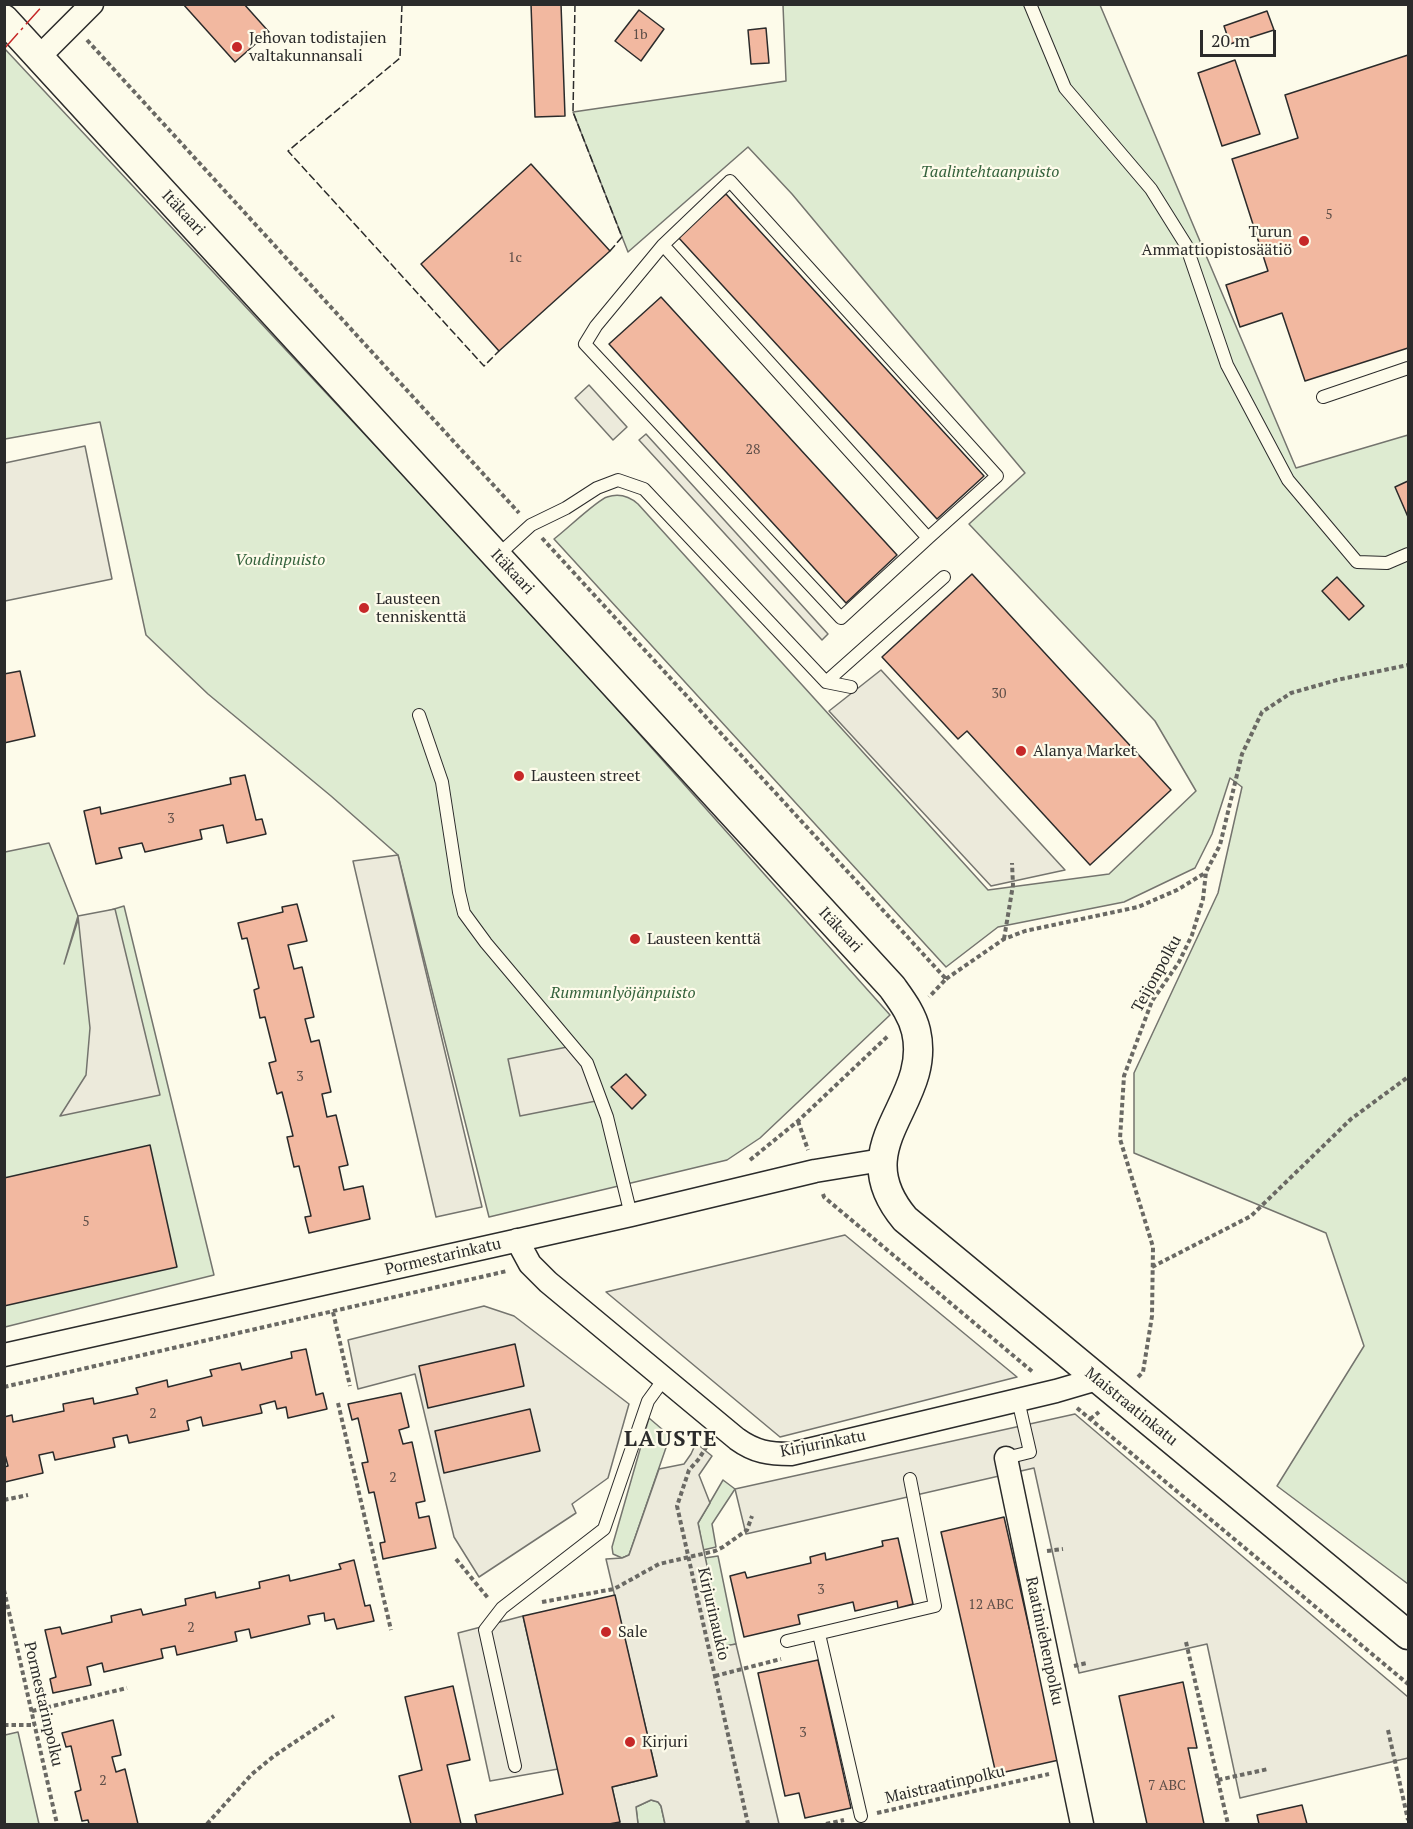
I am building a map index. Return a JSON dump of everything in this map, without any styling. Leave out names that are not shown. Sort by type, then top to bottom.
[{"type":"street","points":[[39,57],[92,4]]},
{"type":"street","name":"Itäkaari","points":[[4,19],[892,987],[911,1015],[917,1043],[916,1074],[887,1136],[882,1160]]},
{"type":"street","name":"Pormestarinkatu","points":[[4,1355],[631,1215],[815,1171],[882,1160]]},
{"type":"street","name":"Maistraatinkatu","points":[[882,1160],[890,1196],[905,1219],[1408,1635]]},
{"type":"street","name":"Kirjurinkatu","points":[[517,1240],[530,1264],[548,1282],[748,1447],[767,1454],[791,1454],[1056,1391],[1108,1388]]},
{"type":"street","name":"Raatimiehenpolku","points":[[1006,1458],[1082,1824]]},
{"type":"lane","points":[[1030,4],[1065,88],[1151,189],[1186,245],[1227,365],[1288,480],[1357,562],[1387,563],[1408,554]]},
{"type":"lane","points":[[730,181],[997,476],[928,538],[841,618],[585,344],[596,326],[663,245],[730,181]]},
{"type":"lane","points":[[663,245],[928,538]]},
{"type":"lane","points":[[1323,397],[1408,368]]},
{"type":"lane","points":[[497,556],[531,525],[566,508],[597,488],[618,480],[644,489],[826,682],[851,687]]},
{"type":"lane","points":[[826,682],[944,577]]},
{"type":"lane","points":[[419,715],[442,782],[464,913],[486,943],[587,1063],[608,1117],[631,1215]]},
{"type":"lane","points":[[515,1766],[485,1630],[502,1608],[604,1529],[648,1401],[664,1379]]},
{"type":"lane","points":[[1006,1458],[1030,1452],[1018,1400]]},
{"type":"lane","points":[[787,1641],[934,1606],[910,1479]]},
{"type":"lane","points":[[819,1634],[861,1816]]},
{"type":"path","points":[[73,25],[946,979]]},
{"type":"path","name":"Teijonpolku","points":[[1090,1419],[1108,1388],[1143,1372],[1152,1316],[1153,1247],[1120,1139],[1124,1076],[1152,1001],[1179,962],[1192,935],[1203,899],[1206,872],[1220,845],[1242,754],[1262,712],[1291,693],[1337,680],[1408,665]]},
{"type":"path","points":[[1004,939],[1013,885],[1012,862]]},
{"type":"path","points":[[925,1001],[946,979],[1004,939],[1025,931],[1138,907],[1177,890],[1206,872]]},
{"type":"path","points":[[747,1163],[798,1121],[895,1030]]},
{"type":"path","points":[[1152,1267],[1251,1216],[1351,1119],[1408,1077]]},
{"type":"path","points":[[824,1197],[1408,1684]]},
{"type":"path","points":[[4,1387],[493,1275]]},
{"type":"path","points":[[333,1312],[350,1386]]},
{"type":"path","points":[[338,1403],[391,1630]]},
{"type":"path","name":"Kirjurinaukio","points":[[721,1425],[689,1470],[677,1506],[748,1824]]},
{"type":"path","points":[[4,1500],[28,1495]]},
{"type":"path","points":[[456,1559],[495,1605],[502,1608],[614,1589],[659,1564],[723,1547],[747,1530],[752,1516]]},
{"type":"path","name":"Pormestarinpolku","points":[[4,1590],[57,1824]]},
{"type":"path","points":[[715,1676],[791,1656],[787,1641]]},
{"type":"path","points":[[1186,1642],[1228,1824]]},
{"type":"path","points":[[32,1711],[127,1688]]},
{"type":"path","points":[[207,1824],[252,1774],[274,1756],[334,1716]]},
{"type":"path","points":[[4,1725],[35,1725]]},
{"type":"path","points":[[1388,1730],[1408,1820]]},
{"type":"path","name":"Maistraatinpolku","points":[[826,1824],[1070,1769]]},
{"type":"path","points":[[1218,1780],[1268,1769]]},
{"type":"green space","name":"Taalintehtaanpuisto","points":[[783,5],[1100,5],[1296,468],[1408,435],[1408,1584],[1277,1486],[1364,1346],[1326,1233],[1134,1153],[1134,1073],[1218,893],[1242,787],[1230,778],[1212,834],[1195,868],[1124,902],[998,927],[946,967],[554,539],[602,499],[616,495],[624,496],[638,504],[988,890],[1109,874],[1196,791],[1155,721],[969,524],[1025,473],[792,194],[748,147],[628,252],[573,112],[786,81]]},
{"type":"green space","points":[[4,48],[526,607],[890,1015],[760,1138],[727,1160],[489,1217],[398,855],[208,694],[146,635],[100,422],[5,439]]},
{"type":"green space","points":[[49,843],[78,916],[64,964],[78,920],[124,906],[214,1275],[5,1327],[5,852]]},
{"type":"green space","points":[[649,1418],[670,1436],[629,1555],[622,1558],[613,1554],[612,1547]]},
{"type":"green space","points":[[723,1480],[735,1489],[712,1524],[716,1547],[703,1550],[698,1523]]},
{"type":"green space","points":[[718,1556],[736,1644],[724,1647],[705,1558]]},
{"type":"green space","points":[[18,1732],[39,1824],[5,1824],[5,1735]]},
{"type":"green space","points":[[651,1800],[658,1802],[661,1806],[665,1824],[638,1824],[636,1807]]},
{"type":"shaded area","points":[[589,385],[627,427],[613,440],[575,398]]},
{"type":"shaded area","points":[[646,434],[828,634],[822,640],[639,440]]},
{"type":"shaded area","points":[[85,446],[112,579],[5,601],[5,463]]},
{"type":"shaded area","points":[[881,670],[1065,870],[991,886],[829,711]]},
{"type":"shaded area","points":[[398,855],[482,1207],[436,1217],[353,861]]},
{"type":"shaded area","points":[[115,909],[160,1095],[60,1116],[86,1075],[90,1028],[78,916]]},
{"type":"shaded area","points":[[572,1046],[601,1100],[520,1116],[508,1059]]},
{"type":"shaded area","points":[[845,1235],[1017,1377],[780,1437],[606,1292]]},
{"type":"shaded area","points":[[484,1306],[514,1316],[629,1404],[608,1478],[572,1504],[576,1513],[479,1577],[454,1537],[415,1374],[358,1389],[348,1340]]},
{"type":"shaded area","points":[[1075,1414],[1408,1697],[1408,1758],[1240,1798],[1207,1644],[1079,1673],[1034,1468],[746,1534],[735,1489]]},
{"type":"shaded area","points":[[696,1443],[712,1456],[699,1475],[710,1503],[698,1523],[724,1646],[736,1644],[779,1824],[665,1824],[661,1806],[658,1802],[651,1800],[636,1807],[638,1824],[620,1824],[612,1787],[657,1776],[606,1559],[629,1555],[659,1469],[684,1464]]},
{"type":"shaded area","points":[[523,1616],[558,1769],[490,1781],[458,1633]]},
{"type":"building","name":"Jehovan todistajien valtakunnansali","points":[[183,4],[244,4],[269,32],[235,62]]},
{"type":"building","points":[[531,4],[561,4],[565,116],[535,117]]},
{"type":"building","points":[[639,10],[664,29],[641,61],[615,41]]},
{"type":"building","points":[[1267,11],[1274,30],[1230,44],[1224,26]]},
{"type":"building","points":[[766,28],[769,63],[751,64],[748,30]]},
{"type":"building","name":"Turun Ammattiopistosäätiö","points":[[1408,55],[1408,348],[1305,381],[1282,313],[1240,327],[1226,285],[1268,271],[1232,159],[1298,138],[1285,95]]},
{"type":"building","points":[[1235,60],[1260,134],[1222,146],[1198,73]]},
{"type":"building","points":[[531,164],[610,251],[499,351],[421,264]]},
{"type":"building","points":[[726,194],[984,476],[937,519],[678,237]]},
{"type":"building","points":[[661,297],[897,555],[846,603],[609,344]]},
{"type":"building","points":[[1408,481],[1408,517],[1395,487]]},
{"type":"building","points":[[972,574],[1171,790],[1090,865],[967,731],[958,739],[882,657]]},
{"type":"building","points":[[1337,577],[1364,606],[1349,620],[1322,591]]},
{"type":"building","points":[[20,671],[35,736],[4,743],[4,674]]},
{"type":"building","points":[[245,775],[256,820],[262,819],[266,834],[227,843],[223,825],[200,830],[202,839],[145,852],[142,843],[119,848],[122,858],[96,864],[84,811],[100,807],[101,814],[231,784],[230,778]]},
{"type":"building","points":[[297,904],[307,941],[288,945],[294,969],[302,967],[314,1017],[305,1019],[311,1042],[319,1040],[331,1092],[322,1094],[327,1117],[336,1115],[348,1165],[339,1167],[344,1190],[363,1186],[370,1219],[309,1233],[305,1217],[311,1216],[299,1166],[294,1167],[287,1137],[293,1136],[282,1092],[277,1094],[269,1063],[276,1061],[265,1017],[260,1018],[254,990],[259,988],[247,938],[242,939],[238,923],[283,912],[282,907]]},
{"type":"building","points":[[626,1074],[646,1095],[632,1109],[611,1087]]},
{"type":"building","points":[[150,1145],[177,1267],[4,1306],[4,1178]]},
{"type":"building","points":[[515,1344],[524,1386],[428,1408],[419,1366]]},
{"type":"building","points":[[306,1349],[316,1395],[323,1393],[327,1409],[288,1418],[286,1407],[277,1409],[275,1401],[260,1405],[262,1413],[203,1426],[201,1417],[187,1421],[189,1430],[129,1443],[127,1435],[113,1438],[115,1447],[55,1460],[53,1452],[39,1455],[43,1473],[5,1482],[4,1467],[8,1466],[4,1451],[4,1417],[12,1415],[13,1422],[64,1411],[63,1404],[93,1398],[94,1404],[138,1394],[136,1388],[167,1380],[168,1387],[212,1376],[210,1370],[240,1363],[242,1370],[292,1358],[291,1352]]},
{"type":"building","points":[[401,1393],[409,1427],[399,1430],[403,1444],[412,1442],[425,1501],[416,1503],[419,1518],[429,1516],[436,1548],[383,1559],[380,1543],[385,1542],[374,1492],[369,1493],[362,1463],[368,1462],[358,1418],[352,1420],[348,1404]]},
{"type":"building","points":[[530,1409],[540,1451],[444,1473],[435,1431]]},
{"type":"building","points":[[1004,1517],[1059,1760],[996,1774],[941,1532]]},
{"type":"building","points":[[898,1538],[913,1604],[898,1608],[897,1601],[855,1611],[853,1602],[798,1615],[800,1624],[744,1637],[730,1576],[745,1572],[747,1578],[811,1563],[810,1557],[825,1553],[826,1560],[883,1546],[882,1541]]},
{"type":"building","points":[[354,1560],[365,1606],[370,1605],[374,1621],[337,1629],[334,1619],[325,1621],[324,1613],[308,1616],[310,1624],[251,1638],[249,1629],[235,1632],[237,1641],[177,1655],[175,1646],[161,1649],[163,1658],[104,1672],[102,1663],[87,1667],[91,1685],[53,1693],[50,1679],[56,1677],[45,1630],[60,1627],[62,1634],[112,1622],[111,1616],[141,1609],[143,1615],[186,1605],[185,1599],[215,1592],[216,1598],[260,1588],[259,1582],[289,1575],[290,1581],[341,1569],[339,1564]]},
{"type":"building","points":[[615,1595],[657,1776],[612,1787],[620,1822],[609,1824],[477,1824],[475,1815],[563,1794],[523,1616]]},
{"type":"building","points":[[818,1660],[851,1808],[805,1818],[799,1793],[785,1796],[758,1673]]},
{"type":"building","points":[[1183,1682],[1197,1748],[1188,1748],[1204,1824],[1147,1824],[1119,1696]]},
{"type":"building","points":[[453,1686],[470,1760],[447,1765],[461,1824],[411,1824],[399,1776],[422,1770],[405,1697]]},
{"type":"building","points":[[113,1720],[121,1755],[112,1757],[116,1772],[125,1769],[138,1824],[89,1824],[88,1820],[82,1821],[75,1792],[81,1790],[71,1746],[66,1747],[62,1733]]},
{"type":"building","points":[[1302,1805],[1307,1824],[1259,1824],[1257,1815]]},
{"type":"fence","points":[[402,4],[400,58],[288,151],[484,366],[499,351]]},
{"type":"fence","points":[[575,4],[573,112],[622,237],[610,251]]},
{"type":"power","points":[[4,49],[44,4]]},
{"type":"place","name":"Jehovan todistajien valtakunnansali","points":[[237,47]]},
{"type":"place","name":"Turun Ammattiopistosäätiö","points":[[1304,241]]},
{"type":"place","name":"Lausteen tenniskenttä","points":[[364,608]]},
{"type":"place","name":"Alanya Market","points":[[1021,751]]},
{"type":"place","name":"Lausteen street","points":[[519,776]]},
{"type":"place","name":"Lausteen kenttä","points":[[635,939]]},
{"type":"place","name":"Sale","points":[[606,1632]]},
{"type":"place","name":"Kirjuri","points":[[630,1742]]},
{"type":"district","name":"LAUSTE","points":[[671,1440]]},
{"type":"park label","name":"Voudinpuisto","points":[[280,560]]},
{"type":"park label","name":"Rummunlyöjänpuisto","points":[[623,993]]}]
